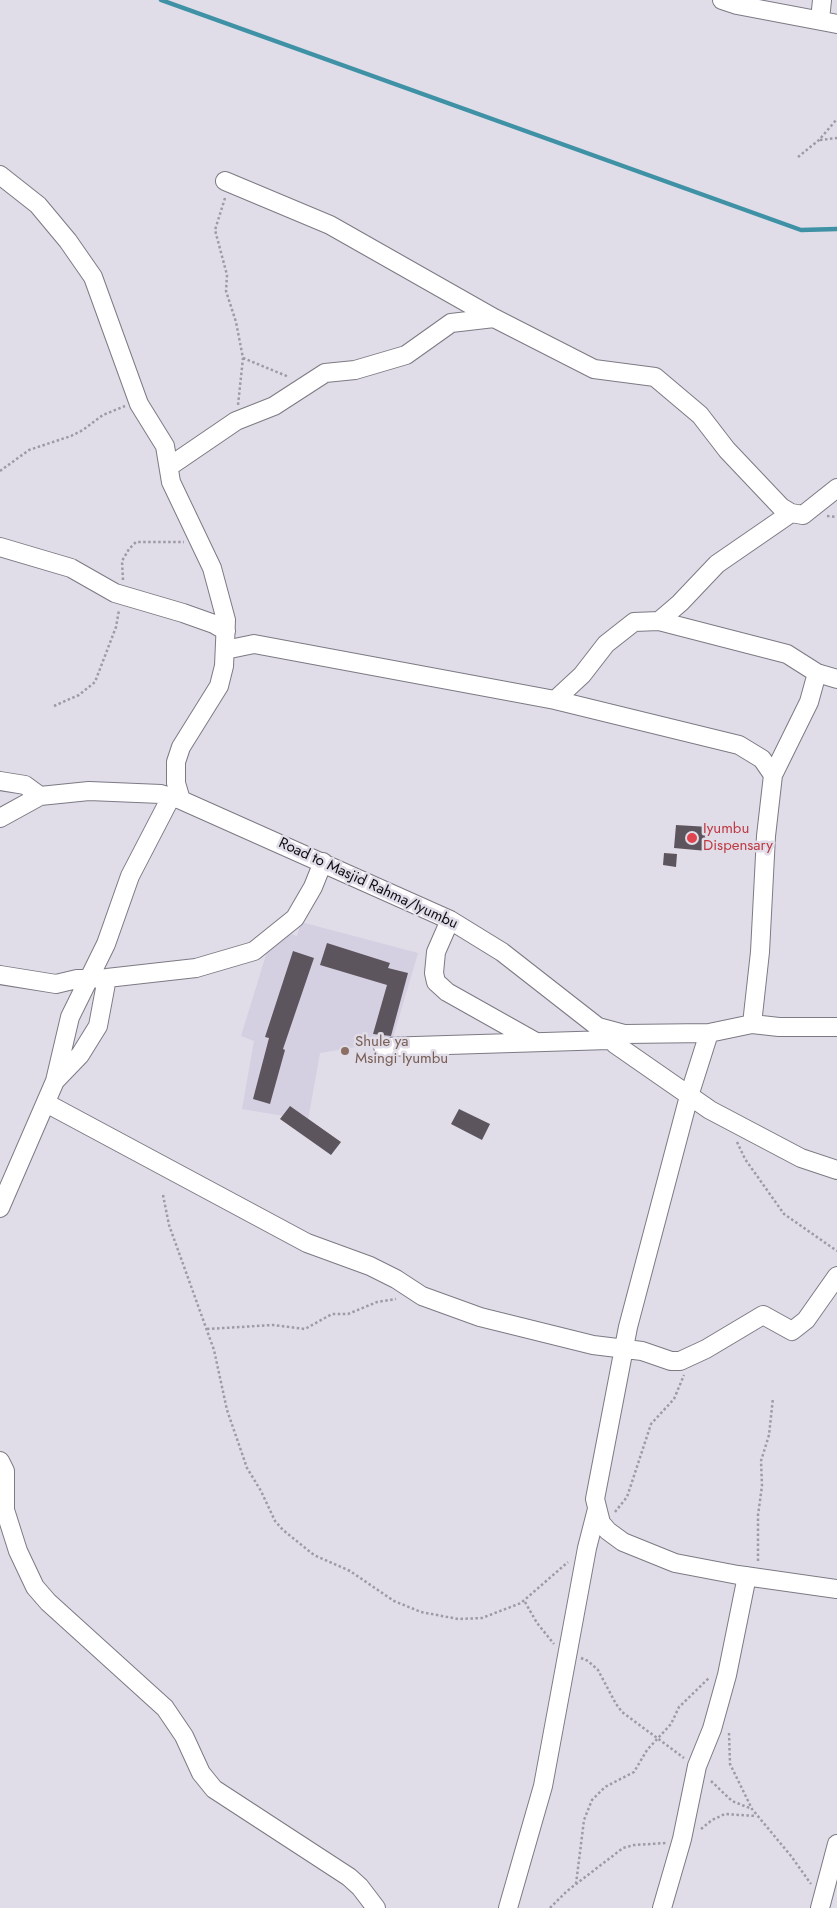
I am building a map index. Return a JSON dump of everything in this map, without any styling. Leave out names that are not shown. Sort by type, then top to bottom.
[{"type":"street","points":[[722,0],[737,5],[837,24]]},
{"type":"street","points":[[820,20],[822,0]]},
{"type":"street","points":[[0,175],[38,205],[68,240],[93,277],[138,404],[165,446],[170,466],[171,482],[212,568],[226,620],[224,666],[219,686],[181,747],[176,762],[176,799],[130,876],[106,944],[99,978],[102,1014],[95,1032],[80,1055],[55,1080]]},
{"type":"street","points":[[225,181],[330,225],[494,318],[594,369],[655,377],[700,415],[727,450],[781,507],[791,513],[803,515],[837,488]]},
{"type":"street","points":[[170,466],[236,421],[274,406],[325,373],[355,370],[406,355],[451,323],[494,318]]},
{"type":"street","points":[[659,621],[680,603],[717,564],[791,513]]},
{"type":"street","points":[[0,547],[71,568],[115,592],[214,624],[226,631]]},
{"type":"street","points":[[555,700],[582,675],[606,644],[634,622],[659,621],[787,654],[817,673],[837,679]]},
{"type":"street","points":[[225,650],[254,644],[555,700],[739,745],[762,760],[773,775]]},
{"type":"street","points":[[752,1024],[760,952],[766,836],[773,775],[809,702],[817,673]]},
{"type":"street","points":[[0,781],[25,785],[40,796]]},
{"type":"street","name":"Road to Masjid Rahma/Iyumbu","points":[[0,818],[40,796],[90,791],[161,794],[176,799],[323,862],[450,920],[502,952],[603,1033],[709,1033],[752,1024],[779,1027],[837,1027]]},
{"type":"street","points":[[0,974],[48,984],[196,968],[254,951],[295,918],[323,862]]},
{"type":"street","points":[[450,920],[436,952],[434,972],[436,982],[447,992],[537,1042]]},
{"type":"street","points":[[0,1208],[55,1080],[70,1017],[99,978]]},
{"type":"street","points":[[383,1047],[537,1042],[603,1033],[689,1096],[801,1158],[837,1170]]},
{"type":"street","points":[[709,1033],[689,1096],[622,1349],[594,1499],[599,1516],[608,1531],[624,1542],[675,1563],[837,1589]]},
{"type":"street","points":[[46,1104],[307,1243],[370,1266],[396,1279],[422,1296],[480,1317],[593,1345],[649,1352],[671,1361],[688,1359],[763,1315],[790,1331],[797,1329],[820,1303],[837,1276]]},
{"type":"street","points":[[0,1461],[5,1471],[5,1510],[18,1551],[35,1587],[48,1602],[166,1708],[184,1736],[200,1773],[214,1789],[349,1877],[360,1887],[376,1908]]},
{"type":"street","points":[[508,1908],[542,1786],[587,1548],[599,1516]]},
{"type":"street","points":[[662,1908],[682,1838],[697,1766],[712,1730],[753,1577]]},
{"type":"street","points":[[822,1904],[837,1844]]},
{"type":"path","points":[[798,157],[819,140],[837,120]]},
{"type":"path","points":[[819,140],[837,138]]},
{"type":"path","points":[[225,181],[225,201],[215,230],[227,274],[226,291],[236,322],[243,358],[236,421]]},
{"type":"path","points":[[243,358],[307,384]]},
{"type":"path","points":[[0,471],[29,450],[71,436],[120,407],[138,404]]},
{"type":"path","points":[[739,1125],[736,1133],[745,1160],[776,1204],[784,1214],[837,1251]]},
{"type":"path","points":[[163,1195],[169,1225],[214,1350],[227,1410],[247,1468],[261,1491],[275,1521],[288,1534],[314,1555],[350,1571],[394,1601],[427,1614],[458,1619],[482,1618],[525,1601],[587,1548]]},
{"type":"path","points":[[207,1329],[273,1325],[305,1329],[332,1314],[348,1314],[377,1302],[391,1299],[422,1296]]},
{"type":"path","points":[[599,1516],[620,1508],[627,1497],[651,1424],[676,1396],[688,1359]]},
{"type":"path","points":[[753,1577],[762,1486],[761,1461],[769,1435],[773,1398]]},
{"type":"path","points":[[525,1601],[537,1623],[557,1648],[593,1665],[622,1712],[697,1766],[732,1802],[752,1809]]},
{"type":"path","points":[[576,1884],[584,1820],[592,1800],[606,1787],[634,1772],[646,1750],[671,1724],[679,1707],[706,1679],[714,1675],[726,1674]]},
{"type":"path","points":[[729,1728],[728,1752],[730,1764],[752,1809],[791,1856],[822,1904]]},
{"type":"path","points":[[550,1908],[556,1900],[623,1848],[634,1845],[664,1844],[682,1838],[725,1814],[757,1816]]},
{"type":"shaded area","points":[[301,922],[418,953],[392,1041],[320,1053],[308,1120],[242,1109],[254,1041],[241,1036],[274,929],[297,936]]},
{"type":"building","name":"Iyumbu Dispensary","points":[[676,825],[709,827],[707,851],[674,848]]},
{"type":"building","points":[[664,853],[677,854],[676,867],[663,865]]},
{"type":"building","points":[[327,943],[390,963],[388,968],[408,973],[391,1036],[373,1034],[387,985],[320,965]]},
{"type":"building","points":[[293,951],[314,958],[283,1049],[285,1050],[270,1104],[253,1099],[269,1038],[265,1037]]},
{"type":"building","points":[[290,1106],[341,1142],[331,1155],[280,1119]]},
{"type":"building","points":[[459,1109],[490,1124],[482,1140],[451,1124]]},
{"type":"waterway","points":[[161,0],[801,230],[837,229]]},
{"type":"place","name":"Iyumbu Dispensary","points":[[692,838]]},
{"type":"place","name":"Shule ya Msingi Iyumbu","points":[[345,1051]]}]
